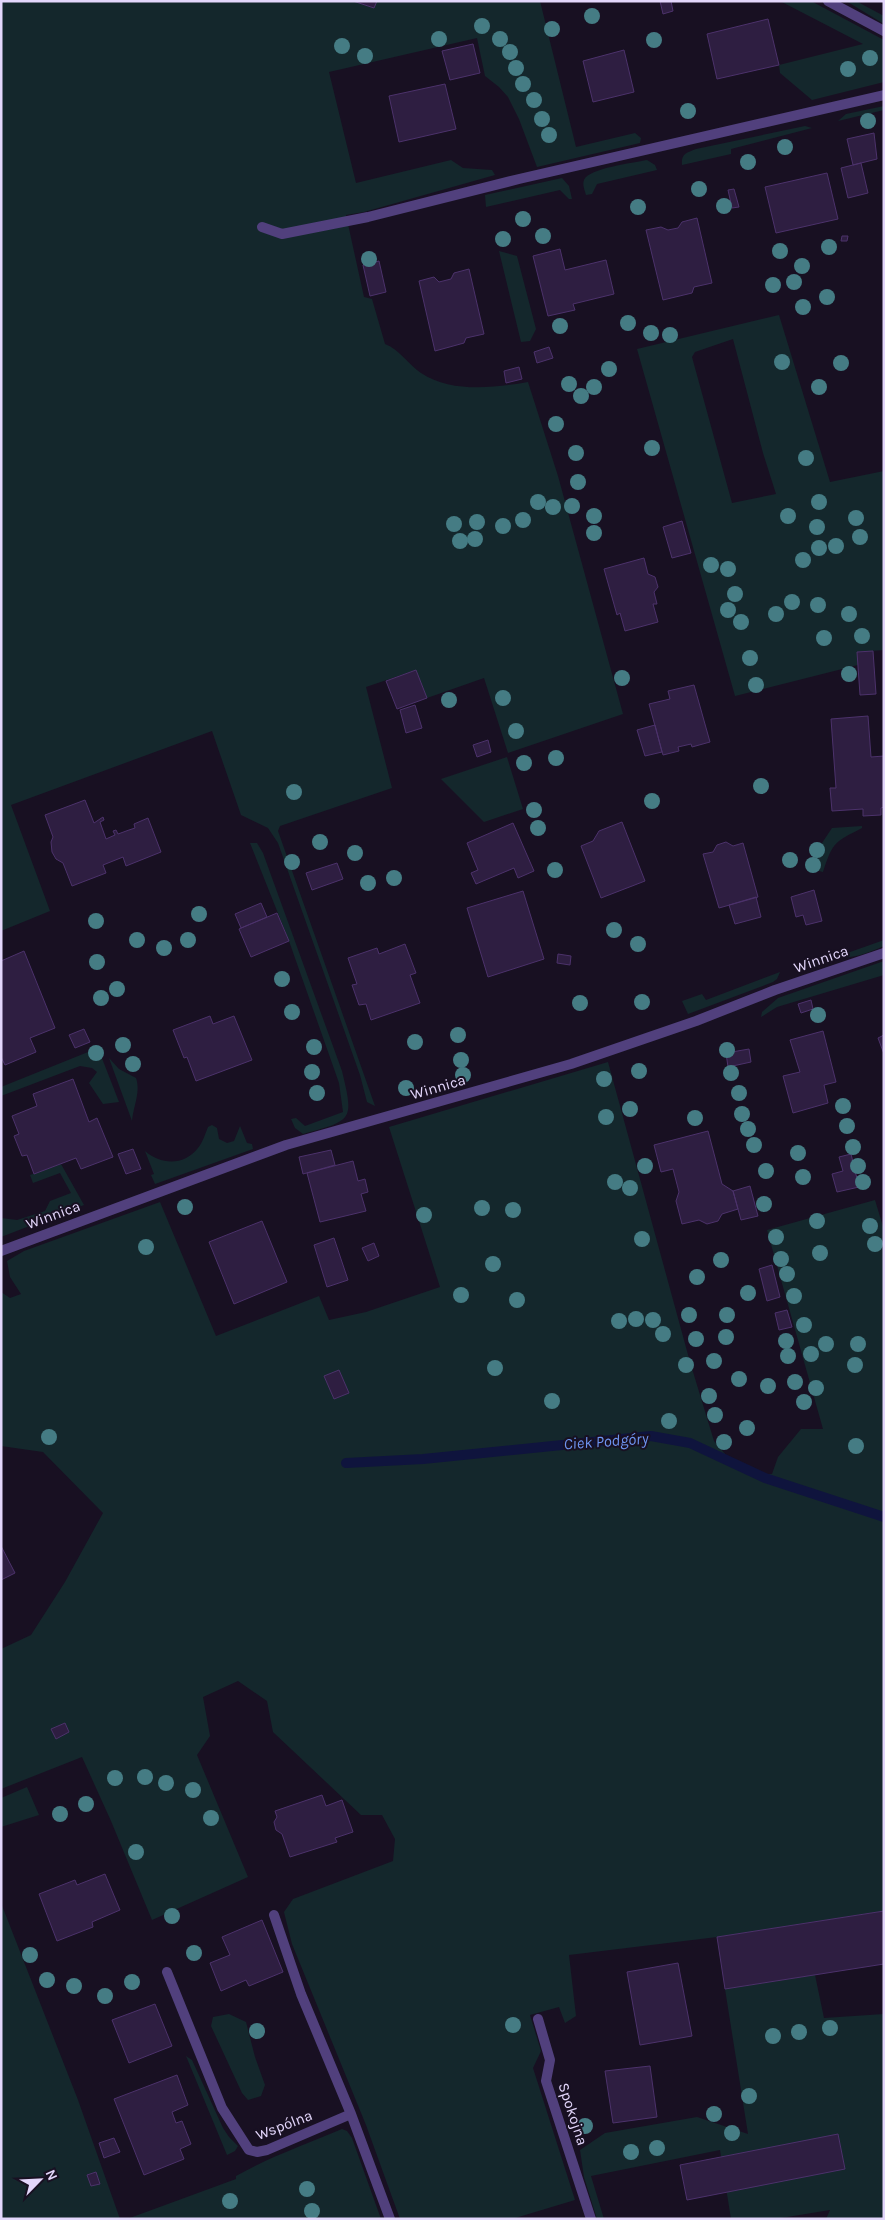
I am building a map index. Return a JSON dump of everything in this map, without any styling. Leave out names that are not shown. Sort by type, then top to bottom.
[{"type":"street","points":[[828,1],[884,31]]},
{"type":"street","points":[[262,227],[282,234],[368,217],[519,179],[884,95]]},
{"type":"street","name":"Winnica","points":[[1,1251],[286,1145],[571,1064],[696,1021],[775,990],[884,953]]},
{"type":"street","points":[[274,1915],[301,1994],[351,2114],[390,2219]]},
{"type":"street","name":"Wspólna","points":[[167,1972],[222,2108],[249,2150],[256,2152],[267,2150],[351,2114]]},
{"type":"street","name":"Spokojna","points":[[538,2018],[550,2060],[546,2081],[591,2219]]},
{"type":"green space","points":[[1,1],[540,1],[576,147],[635,133],[641,138],[640,143],[537,167],[519,119],[508,97],[485,76],[477,38],[329,72],[356,183],[451,160],[463,168],[492,170],[495,175],[364,212],[346,215],[364,297],[372,299],[385,344],[395,350],[421,373],[446,384],[459,386],[487,387],[528,382],[558,476],[623,714],[508,753],[484,678],[427,698],[416,670],[366,687],[392,788],[280,826],[278,831],[375,1106],[367,1102],[360,1075],[278,843],[268,828],[241,815],[212,731],[11,805],[50,911],[1,931]]},
{"type":"green space","points":[[780,1],[811,1],[884,40],[884,82],[812,100],[780,73],[779,65],[863,44]]},
{"type":"green space","points":[[846,1],[856,1],[884,16],[884,24]]},
{"type":"green space","points":[[884,106],[884,110],[838,121],[846,114]]},
{"type":"green space","points":[[805,126],[812,128],[731,149],[731,154],[682,165],[682,158],[685,154],[696,149]]},
{"type":"green space","points":[[647,160],[655,165],[657,170],[597,184],[592,194],[586,195],[583,182],[594,172],[622,164]]},
{"type":"green space","points":[[562,178],[569,186],[572,199],[569,199],[560,190],[486,207],[485,195]]},
{"type":"green space","points":[[499,251],[517,256],[536,329],[530,341],[521,342]]},
{"type":"green space","points":[[779,315],[830,482],[884,471],[884,650],[857,652],[858,665],[735,696],[637,349]],"holes":[[[733,339],[763,453],[776,494],[732,503],[692,357],[695,352]]]},
{"type":"green space","points":[[507,757],[523,809],[484,822],[441,779]]},
{"type":"green space","points":[[862,826],[862,828],[846,836],[836,844],[823,872],[811,869],[822,843],[832,828]]},
{"type":"green space","points":[[250,843],[257,843],[263,853],[342,1071],[346,1087],[348,1109],[346,1116],[332,1125],[303,1134],[295,1128],[291,1119],[296,1118],[305,1126],[343,1112],[339,1083],[289,941]]},
{"type":"green space","points":[[884,940],[884,946],[866,953],[848,957],[836,957]]},
{"type":"green space","points":[[884,961],[884,975],[777,1007],[761,1017],[762,1012],[778,998]]},
{"type":"green space","points":[[780,972],[777,979],[773,982],[688,1014],[682,1001],[702,994],[706,1000]]},
{"type":"green space","points":[[98,1048],[119,1102],[103,1104],[89,1083],[97,1072],[92,1068],[80,1066],[1,1096],[1,1087]]},
{"type":"green space","points":[[109,1058],[119,1069],[136,1078],[137,1094],[132,1121]]},
{"type":"green space","points":[[608,1062],[690,1362],[714,1441],[726,1455],[765,1474],[772,1474],[778,1457],[801,1429],[823,1429],[767,1230],[875,1200],[884,1230],[884,1911],[717,1937],[569,1955],[576,2016],[565,2023],[559,2007],[530,2015],[541,2051],[533,2068],[575,2200],[512,2219],[400,2219],[366,2125],[292,1944],[284,1912],[293,1899],[393,1861],[395,1839],[382,1815],[361,1815],[273,1732],[267,1701],[238,1681],[203,1697],[210,1736],[197,1755],[248,1877],[152,1920],[82,1757],[1,1789],[1,1649],[31,1635],[65,1582],[103,1513],[43,1452],[1,1446],[1,1292],[10,1298],[21,1294],[10,1277],[7,1261],[24,1251],[160,1202],[216,1336],[319,1296],[329,1320],[366,1312],[440,1287],[389,1127]]},
{"type":"green space","points":[[212,1125],[217,1128],[219,1139],[227,1143],[234,1141],[240,1126],[247,1143],[252,1144],[253,1149],[155,1184],[151,1175],[154,1174],[145,1151],[158,1159],[172,1162],[179,1161],[192,1154],[198,1148],[203,1141],[208,1127]]},
{"type":"green space","points":[[61,1164],[84,1205],[1,1237],[1,1218],[17,1220],[45,1211],[50,1201],[71,1193],[60,1173],[33,1183],[30,1175]]},
{"type":"green space","points":[[27,1787],[39,1815],[1,1827],[1,1798]]},
{"type":"green space","points":[[1,1903],[78,2100],[120,2219],[1,2219]]},
{"type":"green space","points":[[815,1975],[824,2018],[884,2014],[884,2219],[826,2219],[830,2210],[775,2219],[731,2219],[720,2150],[591,2176],[604,2219],[597,2219],[584,2177],[580,2150],[605,2133],[697,2117],[748,2134],[725,1989]]},
{"type":"green space","points":[[229,2014],[246,2022],[265,2085],[261,2096],[248,2100],[242,2093],[211,2026],[213,2017]]},
{"type":"green space","points":[[186,2056],[192,2060],[223,2128],[238,2146],[235,2151],[227,2155]]},
{"type":"green space","points":[[342,2129],[347,2131],[352,2138],[381,2219],[127,2219],[236,2179],[236,2176],[262,2163]]},
{"type":"building","points":[[353,1],[377,1],[374,8]]},
{"type":"building","points":[[660,1],[671,1],[673,11],[663,14]]},
{"type":"building","points":[[768,19],[779,65],[717,79],[707,34]]},
{"type":"building","points":[[473,44],[480,73],[450,80],[442,51]]},
{"type":"building","points":[[624,50],[634,92],[593,102],[583,61]]},
{"type":"building","points":[[445,84],[456,129],[399,142],[389,96]]},
{"type":"building","points":[[874,133],[877,159],[853,165],[847,139]]},
{"type":"building","points":[[861,163],[868,193],[848,198],[841,168]]},
{"type":"building","points":[[827,173],[838,219],[776,233],[765,187]]},
{"type":"building","points":[[734,189],[739,207],[732,208],[728,190]]},
{"type":"building","points":[[697,218],[712,283],[694,287],[692,293],[663,300],[646,230],[661,227],[668,230],[678,228],[682,222]]},
{"type":"building","points":[[842,236],[848,236],[847,241],[841,241]]},
{"type":"building","points":[[560,249],[565,270],[606,260],[614,294],[573,304],[575,310],[548,316],[533,256]]},
{"type":"building","points":[[379,261],[386,292],[370,296],[363,265]]},
{"type":"building","points":[[469,269],[484,334],[466,338],[464,343],[435,351],[419,281],[434,277],[439,282],[451,279],[454,273]]},
{"type":"building","points":[[549,347],[553,358],[537,363],[534,352]]},
{"type":"building","points":[[519,367],[522,379],[506,383],[504,371]]},
{"type":"building","points":[[682,521],[691,553],[672,558],[663,527]]},
{"type":"building","points":[[644,558],[648,574],[655,577],[658,587],[654,592],[657,604],[653,604],[658,622],[625,631],[620,613],[617,615],[604,569]]},
{"type":"building","points":[[873,651],[876,694],[860,695],[857,652]]},
{"type":"building","points":[[416,670],[427,698],[397,709],[386,681]]},
{"type":"building","points":[[694,685],[710,742],[692,747],[691,744],[678,747],[679,751],[663,755],[649,704],[670,699],[668,691]]},
{"type":"building","points":[[415,705],[422,728],[406,733],[400,710]]},
{"type":"building","points":[[868,716],[871,757],[884,756],[884,807],[881,808],[881,815],[863,816],[863,809],[832,811],[830,788],[836,788],[831,719]]},
{"type":"building","points":[[655,725],[662,752],[645,756],[637,730]]},
{"type":"building","points":[[488,740],[491,752],[477,757],[473,745]]},
{"type":"building","points":[[85,800],[94,823],[103,817],[104,820],[100,822],[106,839],[115,835],[113,831],[116,830],[118,834],[135,828],[134,824],[148,818],[161,852],[126,866],[123,857],[103,865],[106,873],[72,886],[63,863],[56,859],[52,852],[51,842],[53,837],[45,815]]},
{"type":"building","points":[[622,822],[645,881],[601,898],[581,846],[593,841],[599,831]]},
{"type":"building","points":[[513,823],[534,871],[518,878],[514,868],[476,884],[471,873],[478,870],[467,843]]},
{"type":"building","points":[[726,842],[733,846],[743,843],[758,897],[719,908],[703,854],[713,852],[717,845]]},
{"type":"building","points":[[337,863],[343,879],[312,890],[306,873]]},
{"type":"building","points":[[814,890],[822,921],[806,925],[803,915],[796,917],[791,897]]},
{"type":"building","points":[[523,891],[544,959],[488,977],[467,908]]},
{"type":"building","points":[[756,897],[761,917],[735,924],[729,905]]},
{"type":"building","points":[[261,903],[267,917],[241,928],[235,914]]},
{"type":"building","points":[[277,913],[289,941],[251,957],[239,929]]},
{"type":"building","points":[[405,944],[416,973],[410,975],[420,1003],[371,1020],[366,1004],[359,1005],[352,985],[357,984],[348,958],[377,948],[379,954]]},
{"type":"building","points":[[24,951],[55,1028],[30,1038],[36,1052],[5,1065],[1,1057],[1,961]]},
{"type":"building","points":[[558,954],[571,956],[570,965],[557,963]]},
{"type":"building","points":[[811,1000],[813,1009],[801,1013],[798,1004]]},
{"type":"building","points":[[210,1016],[213,1024],[234,1016],[252,1060],[196,1081],[187,1057],[184,1058],[173,1030]]},
{"type":"building","points":[[84,1029],[90,1042],[75,1048],[69,1035]]},
{"type":"building","points":[[823,1031],[836,1082],[824,1085],[828,1103],[793,1113],[783,1076],[800,1072],[790,1040]]},
{"type":"building","points":[[884,1035],[884,1054],[878,1038]]},
{"type":"building","points":[[749,1049],[751,1062],[728,1067],[726,1053]]},
{"type":"building","points":[[73,1079],[89,1122],[97,1118],[113,1157],[81,1169],[76,1158],[34,1174],[27,1155],[22,1156],[14,1136],[19,1134],[12,1116],[37,1106],[33,1094]]},
{"type":"building","points":[[708,1131],[722,1184],[733,1191],[738,1209],[722,1214],[718,1221],[707,1224],[699,1220],[682,1224],[676,1201],[679,1192],[673,1169],[661,1172],[654,1145]]},
{"type":"building","points":[[133,1149],[141,1169],[126,1174],[118,1154]]},
{"type":"building","points":[[331,1150],[335,1165],[303,1174],[299,1157]]},
{"type":"building","points":[[851,1154],[859,1187],[837,1192],[832,1174],[843,1171],[839,1157]]},
{"type":"building","points":[[353,1161],[358,1181],[365,1179],[368,1192],[361,1194],[366,1211],[320,1222],[307,1173]]},
{"type":"building","points":[[750,1186],[758,1216],[741,1220],[733,1191]]},
{"type":"building","points":[[262,1221],[287,1282],[234,1304],[209,1242]]},
{"type":"building","points":[[334,1238],[348,1280],[327,1287],[314,1245]]},
{"type":"building","points":[[374,1243],[379,1256],[368,1261],[362,1248]]},
{"type":"building","points":[[772,1265],[780,1297],[767,1301],[759,1269]]},
{"type":"building","points":[[787,1310],[792,1327],[779,1330],[775,1313]]},
{"type":"building","points":[[339,1370],[349,1393],[334,1399],[324,1376]]},
{"type":"building","points":[[1,1546],[15,1573],[1,1580]]},
{"type":"building","points":[[65,1723],[69,1732],[56,1739],[51,1729]]},
{"type":"building","points":[[322,1795],[326,1806],[342,1800],[353,1832],[335,1838],[337,1842],[290,1857],[282,1834],[276,1830],[274,1822],[277,1817],[275,1811]]},
{"type":"building","points":[[105,1874],[120,1910],[92,1922],[93,1927],[57,1941],[39,1894],[75,1880],[77,1885]]},
{"type":"building","points":[[884,1911],[884,1964],[725,1989],[717,1937]]},
{"type":"building","points":[[262,1920],[283,1972],[249,1986],[246,1980],[221,1991],[210,1963],[230,1955],[222,1937]]},
{"type":"building","points":[[678,1963],[692,2036],[640,2045],[627,1972]]},
{"type":"building","points":[[155,2004],[172,2046],[129,2063],[112,2020]]},
{"type":"building","points":[[650,2066],[657,2117],[613,2123],[605,2071]]},
{"type":"building","points":[[177,2075],[188,2105],[172,2112],[176,2123],[182,2121],[191,2144],[180,2149],[184,2159],[144,2175],[114,2099]]},
{"type":"building","points":[[838,2134],[845,2169],[687,2200],[680,2165]]},
{"type":"building","points":[[114,2138],[120,2152],[104,2158],[99,2143]]},
{"type":"building","points":[[96,2172],[100,2184],[91,2186],[87,2175]]},
{"type":"waterway","name":"Ciek Podgóry","points":[[346,1463],[423,1459],[651,1436],[690,1443],[765,1478],[884,1517]]}]
